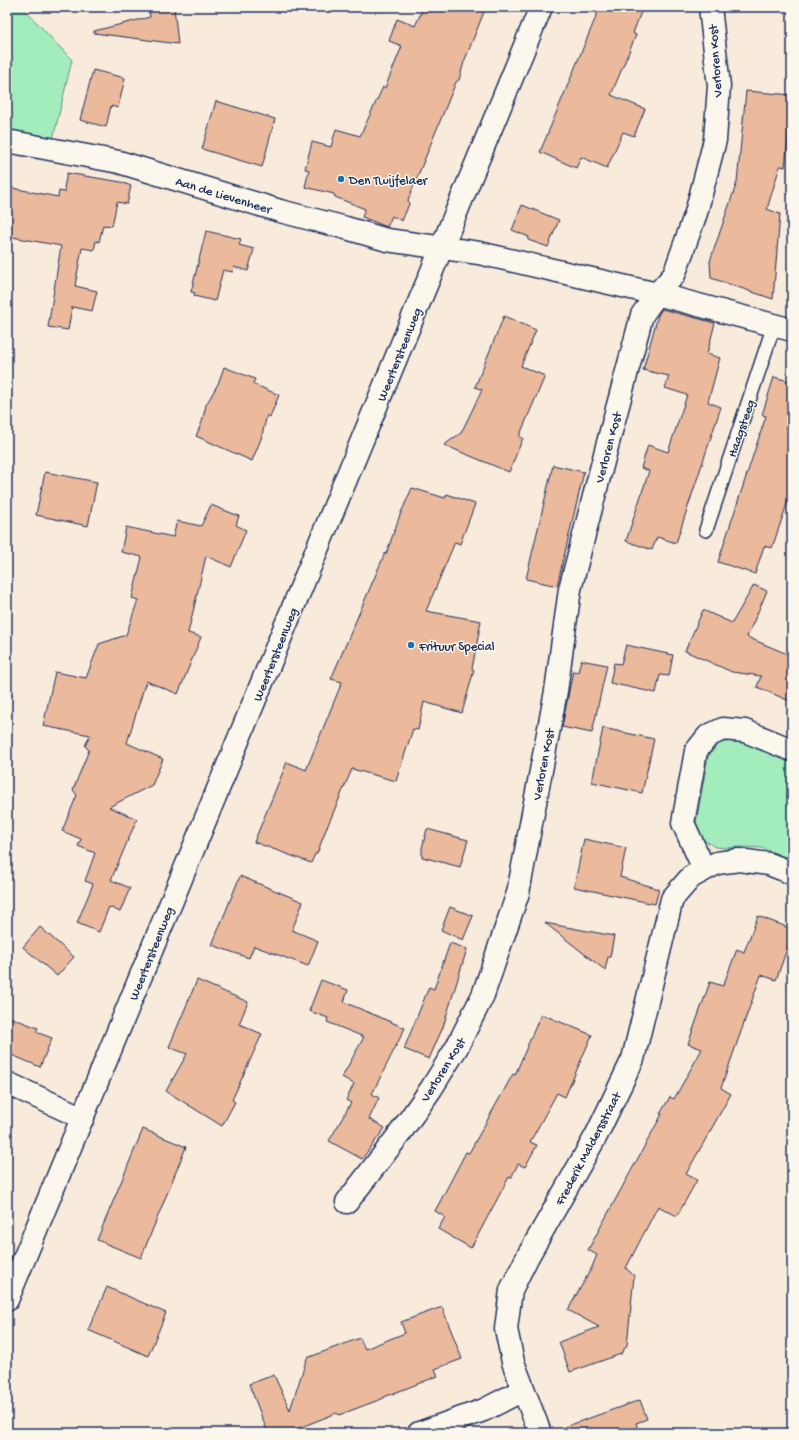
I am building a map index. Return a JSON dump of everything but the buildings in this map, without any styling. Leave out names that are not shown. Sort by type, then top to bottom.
[{"type":"street","name":"Weertersteenweg","points":[[7,1300],[541,7]]},
{"type":"street","name":"Verloren Kost","points":[[347,1202],[398,1136],[431,1089],[460,1041],[483,996],[518,893],[556,691],[570,589],[642,315],[657,294],[674,275],[696,213],[715,140],[719,86],[710,7]]},
{"type":"street","name":"Aan de Lievenheer","points":[[7,141],[119,162],[280,211],[387,240],[442,248]]},
{"type":"street","points":[[442,248],[479,253],[657,294],[783,328]]},
{"type":"street","points":[[704,868],[683,823],[696,752],[708,736],[723,729],[745,731],[792,750]]},
{"type":"street","name":"Frederik Maldersstraat","points":[[540,1433],[513,1362],[506,1329],[511,1290],[528,1256],[596,1136],[633,1059],[672,899],[691,877],[704,868],[717,863],[739,860],[769,864],[792,873]]},
{"type":"street","points":[[7,1083],[83,1118]]},
{"type":"street","points":[[419,1433],[484,1410],[523,1390]]},
{"type":"lane","name":"Haagsteeg","points":[[706,530],[783,328]]},
{"type":"green space","points":[[7,7],[22,7],[72,60],[52,143],[7,134]]},
{"type":"green space","points":[[733,741],[748,744],[792,763],[792,860],[762,848],[715,847],[702,839],[696,823],[708,757],[719,743]]},
{"type":"place","name":"Den Twijfelaer","points":[[341,179]]},
{"type":"place","name":"Frituur Special","points":[[411,645]]}]
